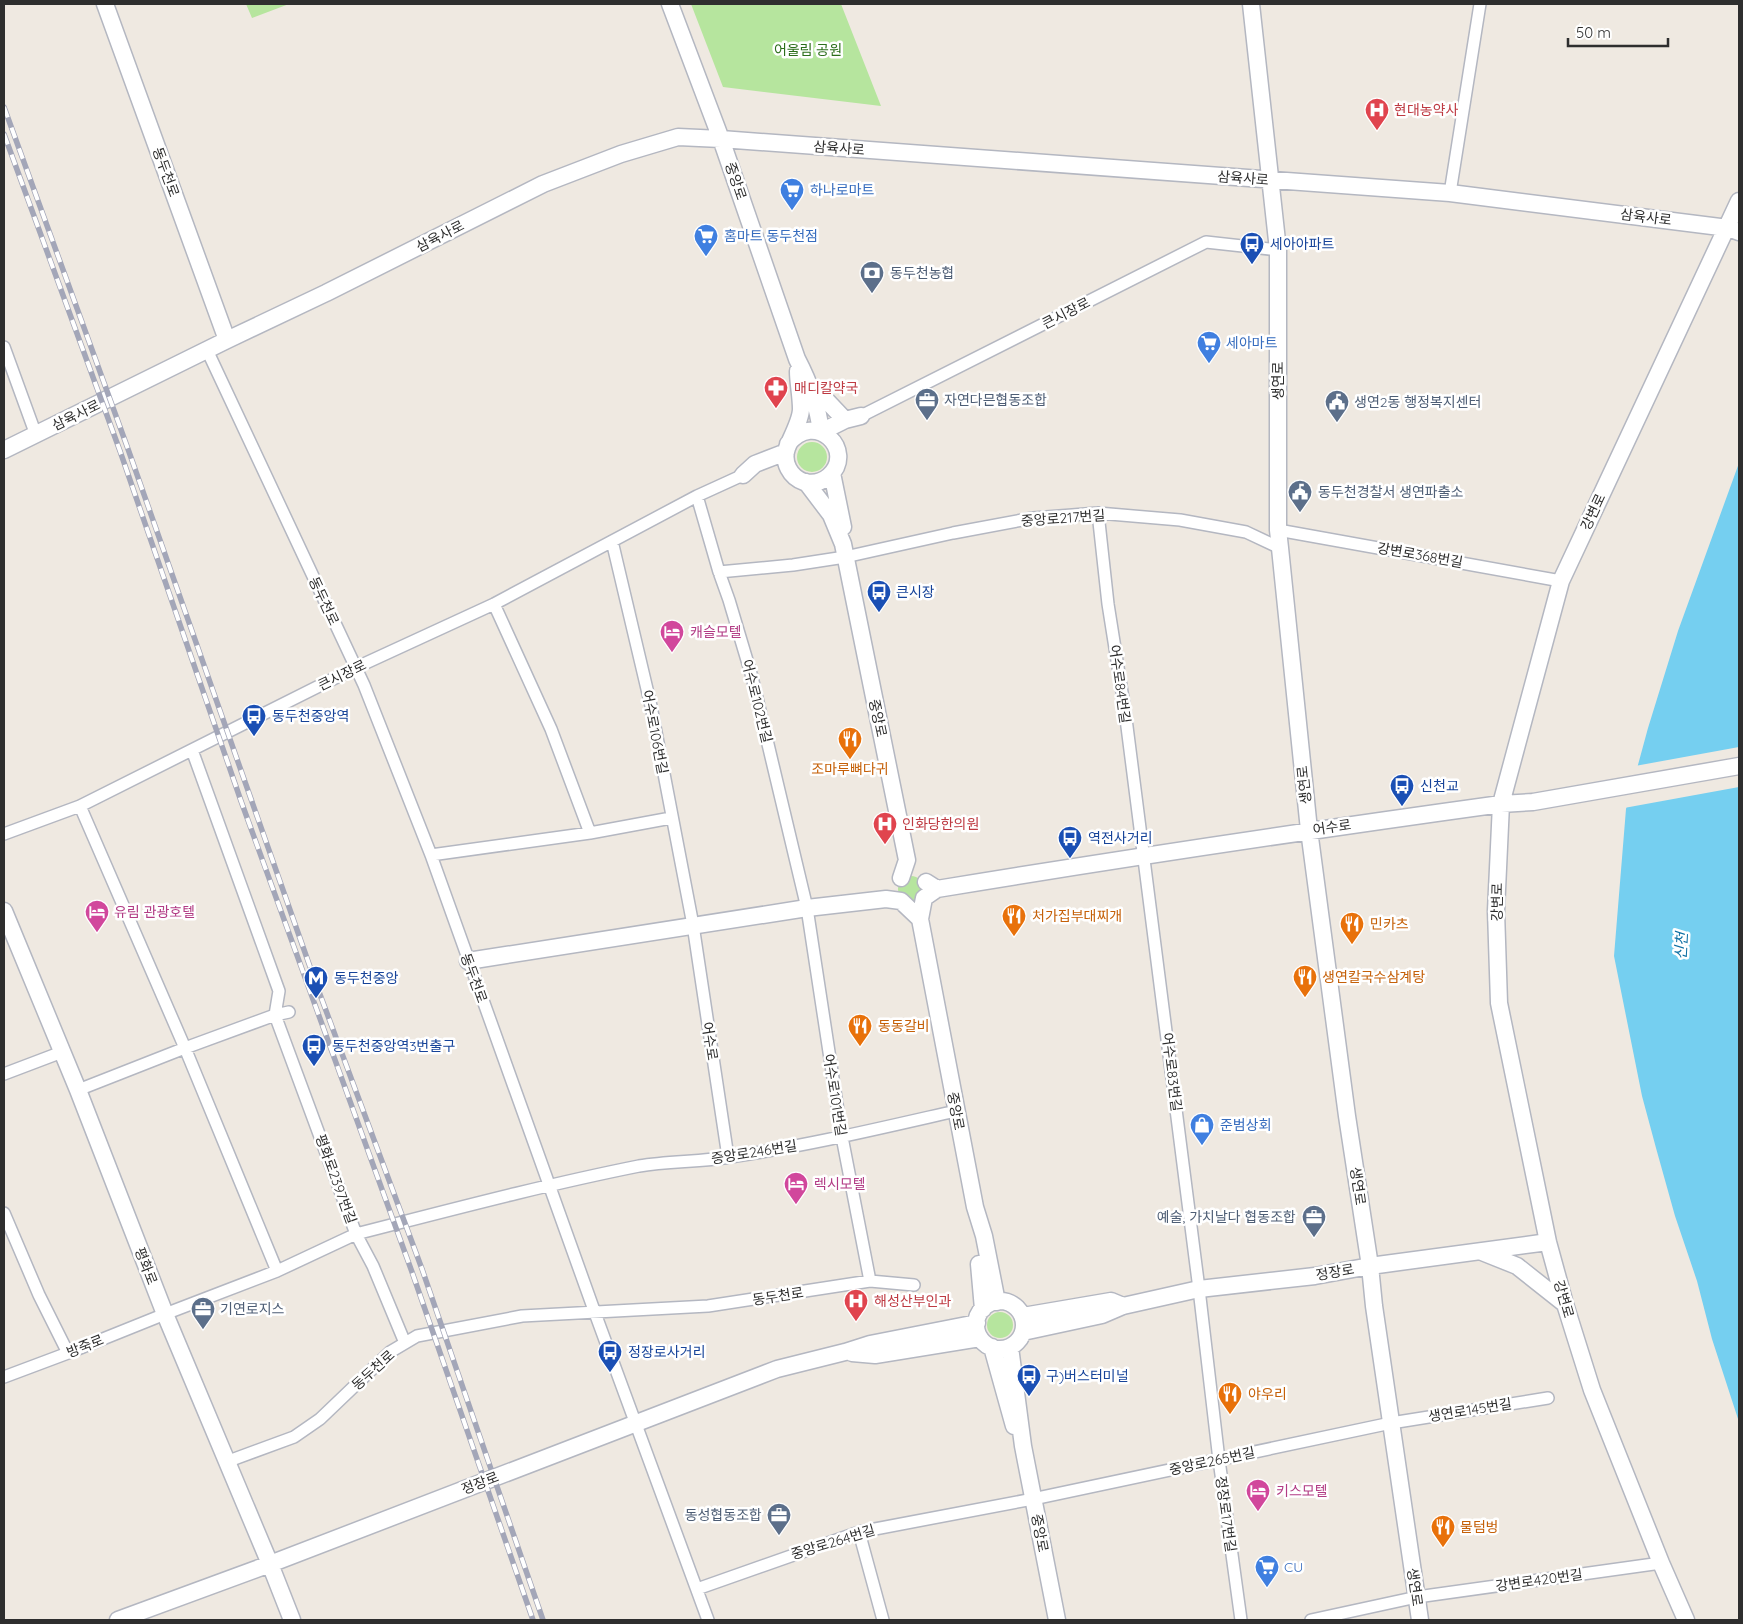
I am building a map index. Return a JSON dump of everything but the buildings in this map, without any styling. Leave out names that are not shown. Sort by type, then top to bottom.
[{"type":"street","name":"동두천로","points":[[105,4],[227,340]]},
{"type":"street","name":"중앙로","points":[[670,4],[721,139],[798,359]]},
{"type":"street","name":"생연로","points":[[1251,4],[1278,250],[1278,530],[1309,830],[1347,1116],[1420,1620]]},
{"type":"street","points":[[1450,193],[1480,4]]},
{"type":"street","name":"삼육사로","points":[[4,450],[326,293],[543,184],[621,154],[678,137],[1450,193],[1734,230]]},
{"type":"street","name":"강변로","points":[[1686,1620],[1592,1390],[1548,1242],[1499,1003],[1496,911],[1501,804],[1561,581],[1734,230],[1739,201]]},
{"type":"street","name":"큰시장로","points":[[861,416],[1206,242],[1278,250]]},
{"type":"street","points":[[4,347],[36,435]]},
{"type":"street","name":"동두천로","points":[[207,350],[364,685],[431,856],[595,1313],[708,1620]]},
{"type":"street","points":[[798,359],[807,378],[819,415],[821,432]]},
{"type":"street","points":[[743,475],[765,468],[781,466],[787,454],[799,433],[806,431],[821,432],[828,435],[836,447],[838,460],[832,473],[820,481],[806,482],[798,480],[787,454],[801,410],[798,359]]},
{"type":"street","points":[[813,398],[827,401],[845,420]]},
{"type":"street","points":[[821,432],[845,420],[861,416]]},
{"type":"street","points":[[836,447],[843,430],[861,416]]},
{"type":"street","points":[[832,473],[845,536],[844,550]]},
{"type":"street","name":"큰시장로","points":[[4,834],[80,806],[355,668],[494,604],[698,496],[743,475]]},
{"type":"street","points":[[806,482],[831,515],[844,550]]},
{"type":"street","name":"어수로102번길","points":[[698,496],[719,572],[752,677],[807,908]]},
{"type":"street","name":"중앙로217번길","points":[[844,550],[1033,518],[1098,513],[1180,520],[1246,532],[1280,548]]},
{"type":"street","name":"어수로84번길","points":[[1098,513],[1108,604],[1125,711],[1143,855]]},
{"type":"street","name":"강변로368번길","points":[[1278,530],[1561,581]]},
{"type":"street","name":"어수로106번길","points":[[612,541],[651,706],[692,925]]},
{"type":"street","name":"중앙로","points":[[844,550],[907,860],[896,892]]},
{"type":"street","points":[[719,572],[793,565],[844,550]]},
{"type":"street","points":[[494,604],[550,729],[590,833]]},
{"type":"street","points":[[192,750],[279,992],[276,1015]]},
{"type":"street","name":"어수로","points":[[926,886],[1309,830],[1501,804],[1533,802],[1739,766]]},
{"type":"street","points":[[80,806],[185,1048],[277,1271]]},
{"type":"street","points":[[431,856],[590,833],[671,818]]},
{"type":"street","name":"어수로83번길","points":[[1143,855],[1199,1289]]},
{"type":"street","points":[[907,860],[926,886]]},
{"type":"street","points":[[896,892],[904,875],[926,886]]},
{"type":"street","name":"중앙로","points":[[926,886],[920,919],[975,1207],[984,1236],[986,1324],[1006,1404],[1017,1437],[1023,1446],[1057,1620]]},
{"type":"street","points":[[896,892],[908,904],[914,905],[926,886]]},
{"type":"street","points":[[468,962],[896,892]]},
{"type":"street","points":[[896,892],[920,919]]},
{"type":"street","name":"어수로101번길","points":[[807,908],[842,1137],[870,1281]]},
{"type":"street","name":"평화로","points":[[4,911],[78,1090],[165,1314],[292,1620]]},
{"type":"street","name":"어수로","points":[[692,925],[728,1158]]},
{"type":"street","points":[[78,1090],[185,1048],[289,1012]]},
{"type":"street","name":"평화로2397번길","points":[[165,1314],[277,1271],[356,1234],[276,1015]]},
{"type":"street","points":[[4,1074],[62,1052]]},
{"type":"street","name":"중앙로246번길","points":[[550,1185],[642,1166],[728,1158],[842,1137],[956,1111]]},
{"type":"street","points":[[405,1343],[373,1266],[356,1234],[550,1185]]},
{"type":"street","points":[[4,1213],[39,1295],[68,1353]]},
{"type":"street","name":"정장로","points":[[1023,1324],[1102,1315],[1123,1306],[1199,1289],[1315,1276],[1370,1266],[1548,1242]]},
{"type":"street","points":[[1480,1251],[1517,1266],[1565,1304]]},
{"type":"street","name":"동두천로","points":[[226,1462],[294,1437],[320,1419],[390,1352],[417,1336],[522,1316],[708,1306],[870,1281],[914,1284]]},
{"type":"street","name":"정장로17번길","points":[[1199,1289],[1219,1460],[1241,1620]]},
{"type":"street","points":[[1005,1302],[1012,1304],[1019,1310],[1023,1324],[1020,1339],[1010,1347],[1000,1349],[986,1324],[1005,1302]]},
{"type":"street","name":"방죽로","points":[[4,1377],[165,1314]]},
{"type":"street","name":"정장로","points":[[118,1620],[270,1564],[777,1369],[845,1352],[875,1355],[986,1324]]},
{"type":"street","points":[[1010,1347],[1023,1446]]},
{"type":"street","name":"생연로145번길","points":[[1391,1423],[1548,1398]]},
{"type":"street","name":"중앙로265번길","points":[[1033,1499],[1391,1423]]},
{"type":"street","name":"중앙로264번길","points":[[696,1589],[859,1532],[1033,1499]]},
{"type":"street","points":[[859,1532],[883,1620]]},
{"type":"street","name":"강변로420번길","points":[[1311,1620],[1417,1597],[1662,1563]]},
{"type":"green space","points":[[246,4],[289,4],[252,18]]},
{"type":"green space","name":"어울림 공원","points":[[691,4],[841,4],[881,106],[723,87]]},
{"type":"green space","points":[[812,442],[823,446],[827,457],[823,468],[812,472],[801,468],[797,457],[801,446]]},
{"type":"green space","points":[[911,876],[920,880],[924,889],[920,898],[911,902],[902,898],[898,889],[902,880]]},
{"type":"green space","points":[[1000,1312],[1009,1316],[1013,1325],[1009,1334],[1000,1338],[991,1334],[987,1325],[991,1316]]},
{"type":"water","name":"신천","points":[[1739,463],[1739,1422],[1712,1339],[1697,1281],[1675,1216],[1642,1096],[1614,956],[1626,809],[1648,728],[1678,631]]},
{"type":"pier","points":[[1739,747],[1739,787],[1624,808],[1635,766]]},
{"type":"railway","points":[[4,107],[128,449],[315,981],[422,1269],[543,1620]]},
{"type":"railway","points":[[4,134],[120,451],[241,801],[412,1272],[533,1620]]},
{"type":"place","name":"현대농약사","points":[[1377,131]]},
{"type":"place","name":"하나로마트","points":[[792,211]]},
{"type":"place","name":"홈마트 동두천점","points":[[706,257]]},
{"type":"place","name":"세아아파트","points":[[1252,265]]},
{"type":"place","name":"동두천농협","points":[[872,294]]},
{"type":"place","name":"세아마트","points":[[1209,364]]},
{"type":"place","name":"매디칼약국","points":[[776,409]]},
{"type":"place","name":"자연다믄협동조합","points":[[927,421]]},
{"type":"place","name":"생연2동 행정복지센터","points":[[1337,423]]},
{"type":"place","name":"동두천경찰서 생연파출소","points":[[1300,513]]},
{"type":"place","name":"큰시장","points":[[879,613]]},
{"type":"place","name":"캐슬모텔","points":[[672,653]]},
{"type":"place","name":"동두천중앙역","points":[[254,737]]},
{"type":"place","name":"조마루뼈다귀","points":[[850,760]]},
{"type":"place","name":"신천교","points":[[1402,807]]},
{"type":"place","name":"인화당한의원","points":[[885,845]]},
{"type":"place","name":"역전사거리","points":[[1070,859]]},
{"type":"place","name":"유림 관광호텔","points":[[97,933]]},
{"type":"place","name":"처가집부대찌개","points":[[1014,937]]},
{"type":"place","name":"민카츠","points":[[1352,945]]},
{"type":"place","name":"생연칼국수삼계탕","points":[[1305,998]]},
{"type":"place","name":"동두천중앙","points":[[316,999]]},
{"type":"place","name":"동동갈비","points":[[860,1047]]},
{"type":"place","name":"동두천중앙역3번출구","points":[[314,1067]]},
{"type":"place","name":"준범상회","points":[[1202,1146]]},
{"type":"place","name":"렉시모텔","points":[[796,1205]]},
{"type":"place","name":"예술, 가치날다 협동조합","points":[[1314,1238]]},
{"type":"place","name":"해성산부인과","points":[[856,1322]]},
{"type":"place","name":"기연로지스","points":[[203,1330]]},
{"type":"place","name":"정장로사거리","points":[[610,1373]]},
{"type":"place","name":"구)버스터미널","points":[[1029,1397]]},
{"type":"place","name":"야우리","points":[[1230,1415]]},
{"type":"place","name":"키스모텔","points":[[1258,1512]]},
{"type":"place","name":"동성협동조합","points":[[779,1536]]},
{"type":"place","name":"물텀벙","points":[[1443,1548]]},
{"type":"place","name":"CU","points":[[1267,1588]]}]
